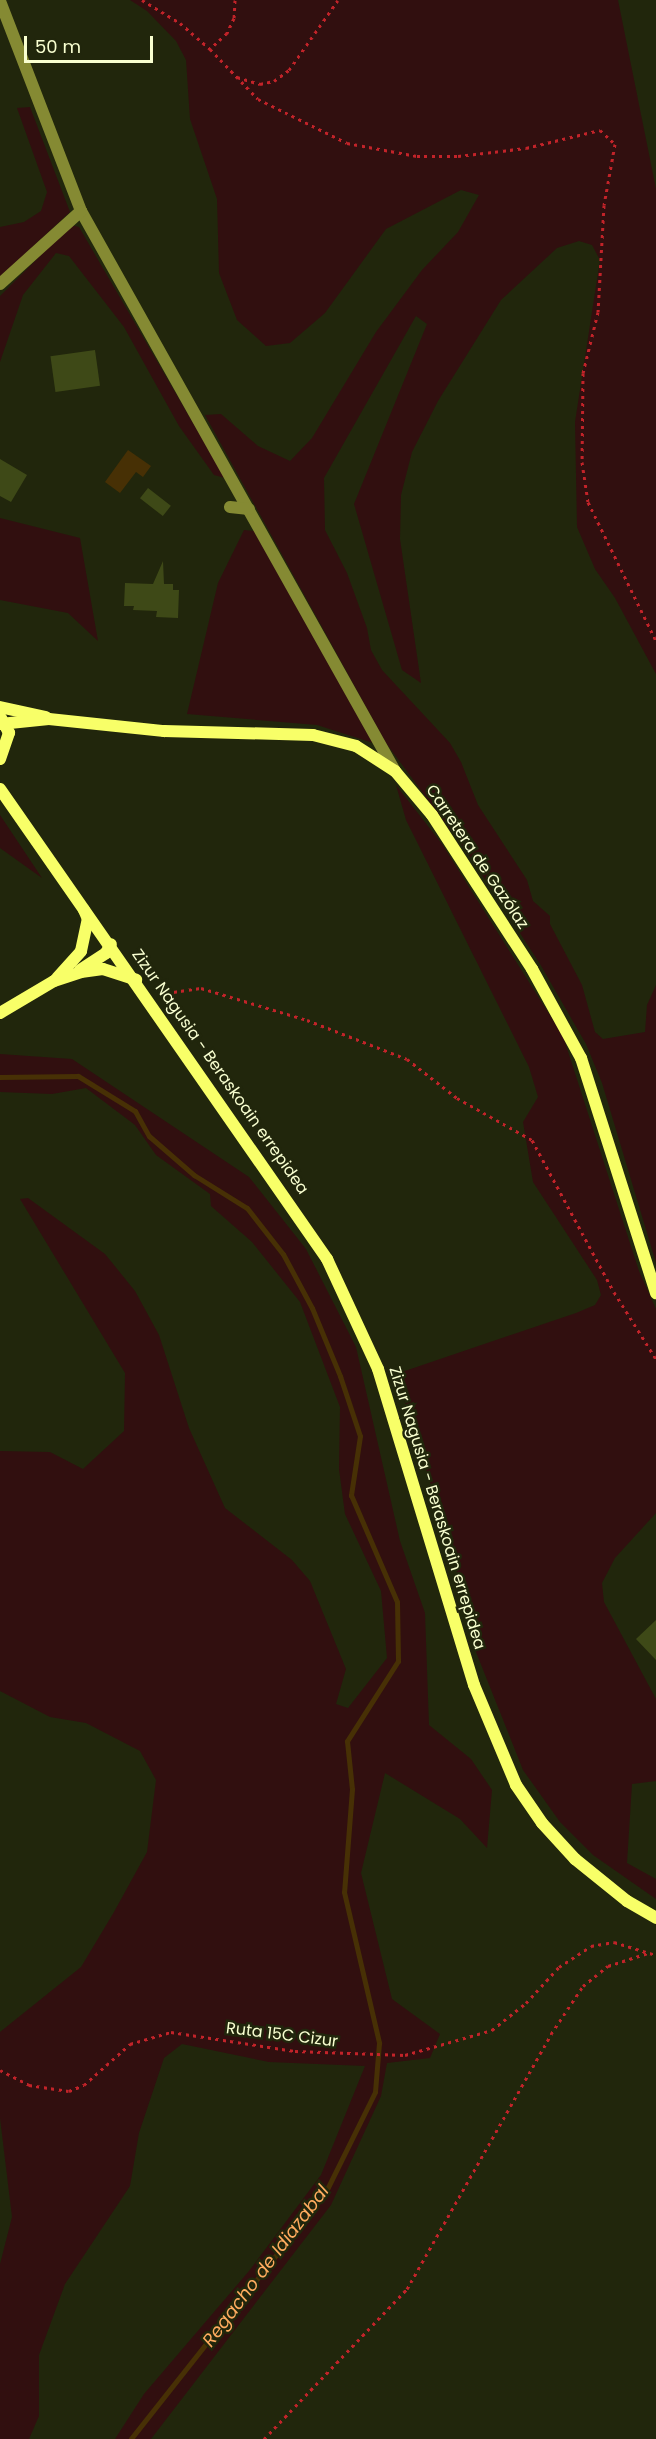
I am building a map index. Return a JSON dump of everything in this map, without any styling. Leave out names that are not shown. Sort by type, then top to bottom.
[{"type":"street","points":[[0,1],[81,211],[395,771]]},
{"type":"street","points":[[0,284],[81,211]]},
{"type":"street","points":[[230,507],[249,509]]},
{"type":"street","points":[[0,706],[49,719]]},
{"type":"street","points":[[1,721],[49,719]]},
{"type":"street","name":"Carretera de Gazólaz","points":[[49,719],[145,730],[313,735],[356,746],[395,771],[432,815],[532,969],[581,1058],[656,1293]]},
{"type":"street","points":[[0,759],[9,733],[1,721]]},
{"type":"street","name":"Zizur Nagusia - Beraskoain errepidea","points":[[0,789],[111,944],[295,1209],[327,1259],[353,1312],[391,1408],[474,1685],[516,1785],[542,1823],[575,1859],[627,1901],[656,1918]]},
{"type":"street","points":[[54,981],[81,951],[88,919],[78,897]]},
{"type":"street","points":[[75,974],[105,953],[111,944]]},
{"type":"street","points":[[0,1013],[54,981],[75,974],[103,969],[136,980]]},
{"type":"path","points":[[142,0],[180,23],[210,49],[258,99],[288,116],[347,143],[391,152],[458,156],[526,148],[589,130],[600,130],[609,135],[615,144],[615,153],[604,205],[602,281],[583,373],[584,483],[596,522],[656,641]]},
{"type":"path","points":[[210,49],[227,33],[234,18],[235,0]]},
{"type":"path","points":[[233,75],[250,83],[273,81],[289,70],[338,0]]},
{"type":"path","points":[[146,995],[201,988],[307,1020],[407,1059],[457,1098],[532,1140],[614,1292],[656,1359]]},
{"type":"path","name":"Ruta 15C Cizur","points":[[0,2070],[29,2085],[69,2091],[84,2085],[130,2044],[171,2032],[205,2035],[227,2043],[369,2056],[425,2051],[492,2030],[526,2003],[559,1967],[591,1946],[614,1942],[650,1953]]},
{"type":"path","points":[[264,2439],[407,2289],[550,2034],[583,1986],[614,1963],[650,1953],[656,1955]]},
{"type":"shaded area","points":[[130,0],[618,0],[656,189],[656,674],[615,598],[595,569],[577,527],[575,422],[600,260],[592,245],[579,241],[557,248],[501,300],[438,401],[412,452],[401,495],[400,539],[421,683],[402,670],[354,504],[427,324],[416,316],[324,478],[325,530],[347,573],[367,628],[371,650],[382,670],[450,743],[461,762],[478,805],[527,880],[533,901],[550,916],[550,924],[582,985],[595,1032],[603,1039],[645,1032],[647,1005],[656,985],[656,1263],[602,1083],[586,1044],[540,964],[471,858],[386,743],[205,415],[221,414],[258,446],[290,461],[312,438],[376,332],[422,270],[458,232],[479,195],[461,190],[386,229],[325,313],[290,343],[266,346],[237,320],[219,273],[217,199],[190,119],[186,60],[176,41],[147,11]]},
{"type":"shaded area","points":[[30,107],[70,212],[0,277],[0,227],[24,222],[41,211],[47,192],[17,108]]},
{"type":"shaded area","points":[[71,225],[79,227],[225,478],[214,475],[179,426],[124,327],[69,256],[56,253],[23,295],[0,362],[0,296]]},
{"type":"shaded area","points":[[128,450],[151,466],[143,477],[136,472],[120,493],[105,482]]},
{"type":"shaded area","points":[[0,518],[80,538],[98,641],[68,613],[0,600]]},
{"type":"shaded area","points":[[244,530],[254,531],[373,743],[317,725],[187,714],[218,583]]},
{"type":"shaded area","points":[[396,785],[442,844],[563,1036],[639,1271],[656,1309],[656,1513],[615,1558],[602,1583],[604,1602],[656,1699],[656,1781],[632,1784],[627,1863],[656,1879],[656,1899],[593,1855],[560,1822],[523,1770],[476,1652],[452,1552],[396,1374],[576,1313],[595,1305],[601,1295],[597,1280],[533,1182],[523,1122],[538,1097],[529,1067],[406,820]]},
{"type":"shaded area","points":[[0,815],[42,878],[0,848]]},
{"type":"shaded area","points":[[0,1054],[72,1059],[249,1177],[306,1249],[356,1347],[400,1541],[425,1613],[429,1725],[471,1759],[492,1790],[487,1848],[460,1819],[385,1773],[361,1873],[392,1999],[440,2034],[430,2058],[387,2063],[381,2096],[331,2205],[151,2439],[115,2439],[144,2394],[249,2271],[321,2175],[365,2066],[269,2062],[182,2044],[164,2058],[139,2133],[130,2186],[65,2284],[39,2355],[39,2416],[29,2439],[0,2439],[0,2264],[12,2217],[0,2118],[0,2032],[81,1967],[147,1852],[156,1780],[140,1751],[86,1723],[50,1717],[0,1691],[0,1451],[50,1452],[83,1469],[124,1431],[125,1373],[20,1199],[28,1198],[105,1254],[135,1291],[159,1335],[189,1428],[225,1508],[292,1560],[310,1581],[346,1669],[336,1704],[348,1708],[387,1658],[381,1591],[345,1514],[339,1469],[340,1407],[300,1302],[252,1242],[211,1206],[210,1194],[156,1155],[135,1125],[86,1088],[52,1094],[0,1092]]},
{"type":"building","points":[[95,350],[100,386],[55,392],[50,356]]},
{"type":"building","points":[[0,459],[27,475],[11,502],[0,496]]},
{"type":"building","points":[[148,488],[171,506],[163,516],[140,498]]},
{"type":"building","points":[[163,561],[164,584],[173,584],[173,590],[179,590],[178,618],[156,617],[157,611],[133,610],[134,606],[124,606],[125,583],[153,584]]},
{"type":"building","points":[[656,1620],[656,1660],[636,1639]]},
{"type":"waterway","name":"Regacho de Idiazabal","points":[[0,1077],[78,1076],[135,1111],[149,1136],[194,1175],[247,1208],[283,1254],[312,1308],[340,1376],[360,1436],[351,1495],[397,1602],[398,1661],[347,1741],[352,1789],[344,1892],[379,2043],[375,2092],[325,2193],[131,2439]]}]
